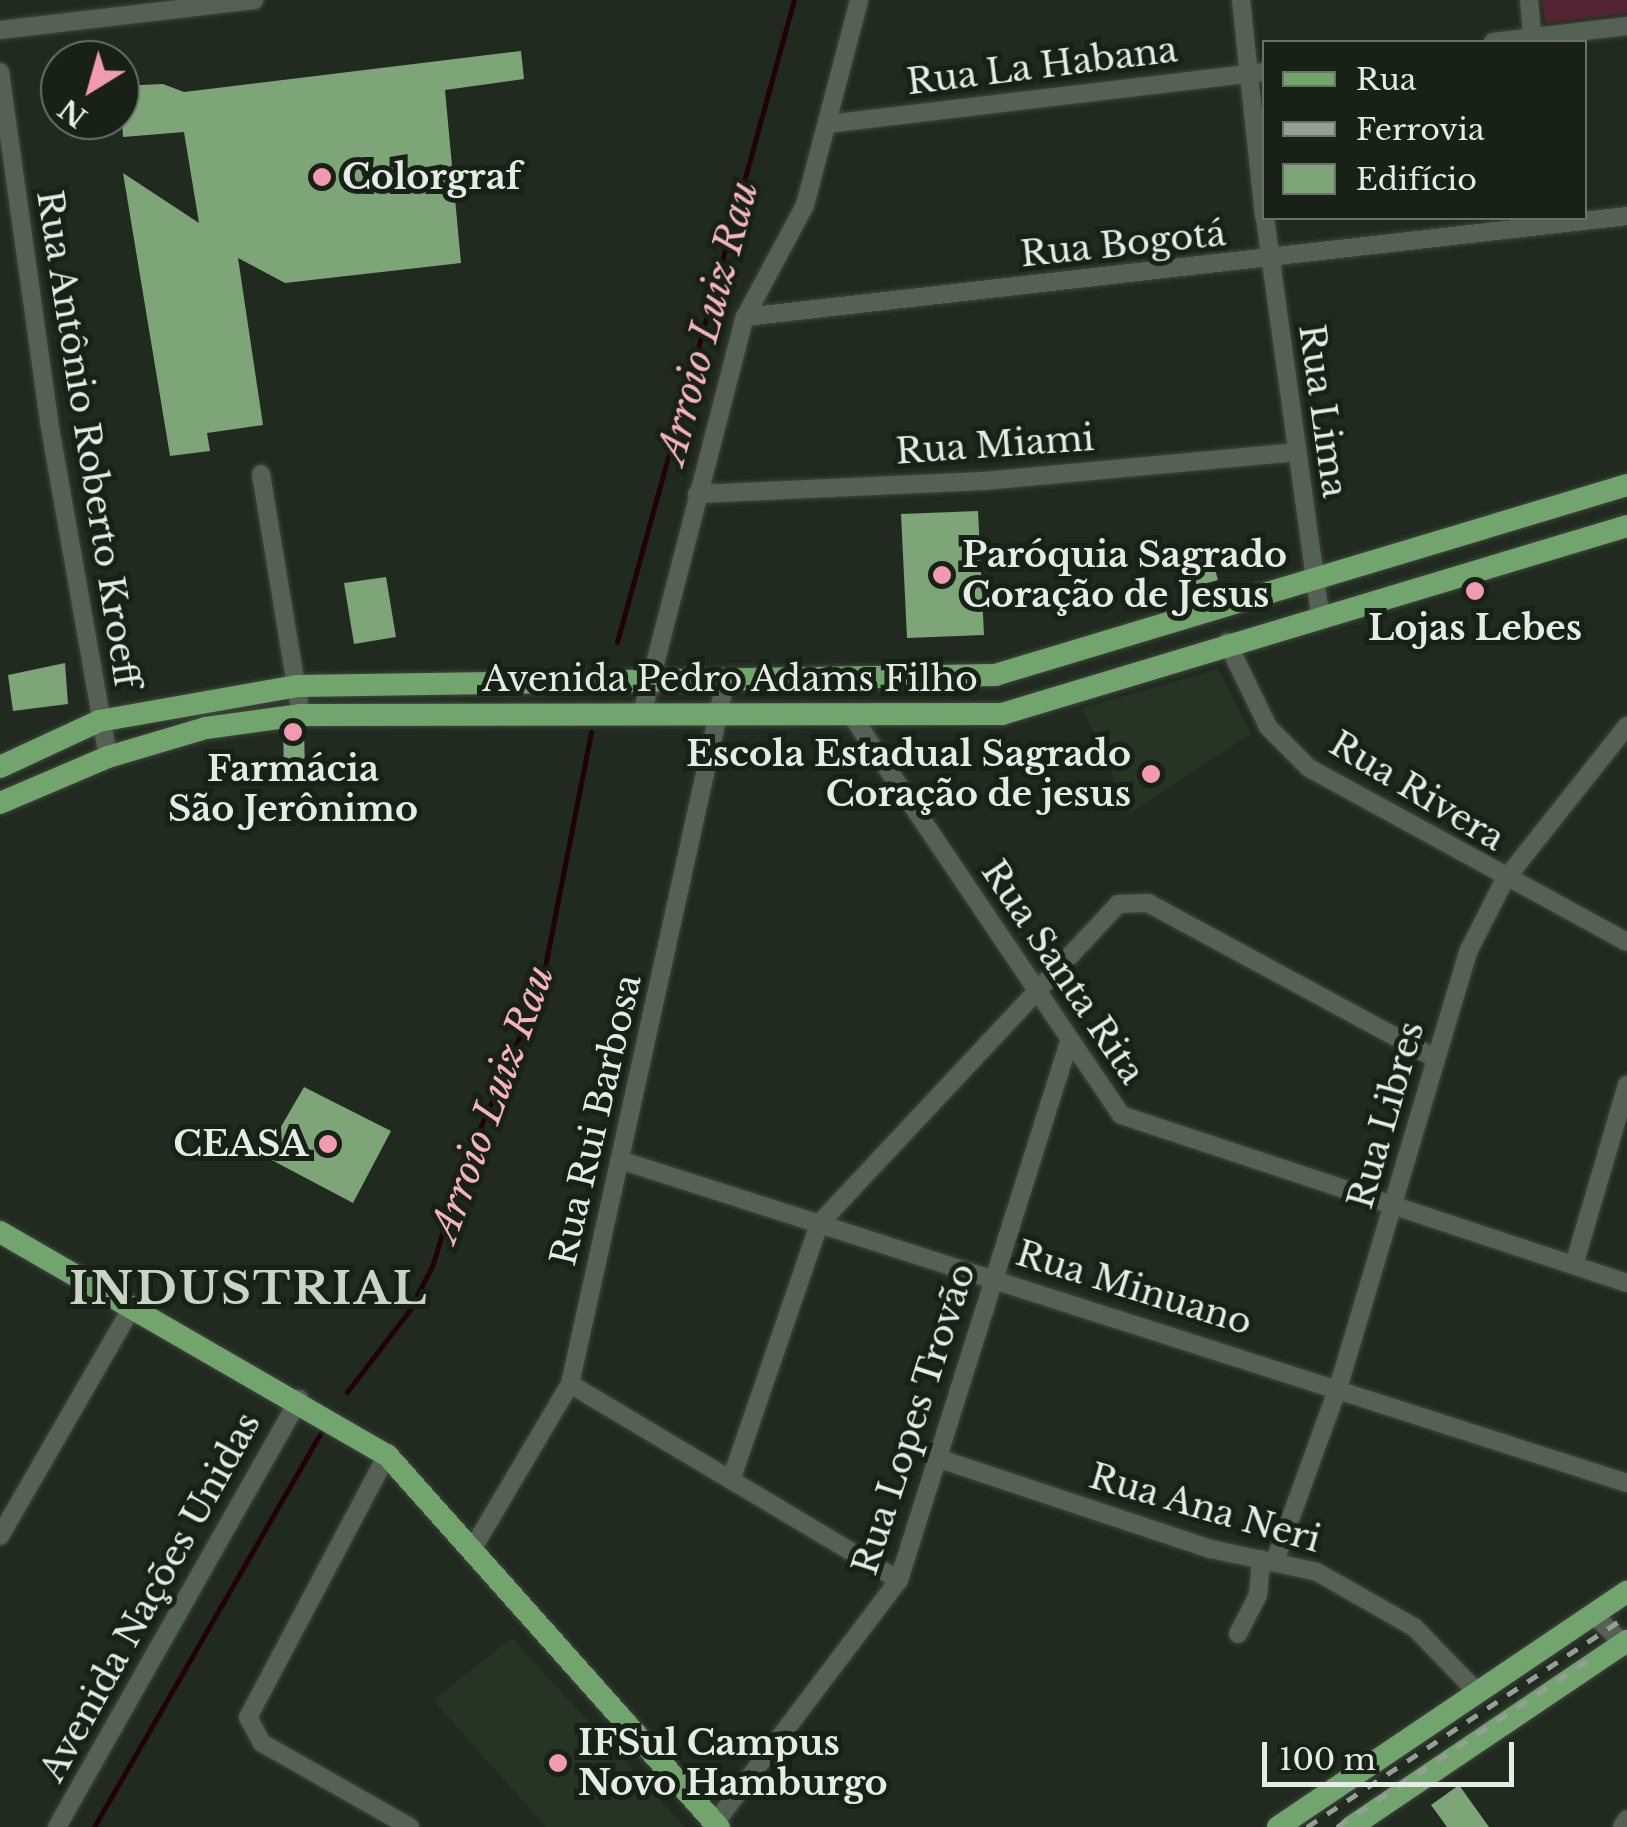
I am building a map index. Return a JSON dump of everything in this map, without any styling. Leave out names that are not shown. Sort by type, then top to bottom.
[{"type":"main road","name":"Avenida Pedro Adams Filho","points":[[0,767],[99,721],[298,686],[647,686],[995,675],[1627,485]]},
{"type":"main road","points":[[1599,492],[1619,528]]},
{"type":"main road","name":"Avenida Pedro Adams Filho","points":[[0,803],[108,757],[206,728],[300,715],[1002,714],[1227,642],[1619,528]]},
{"type":"main road","points":[[1485,529],[1493,563]]},
{"type":"main road","points":[[488,686],[488,713]]},
{"type":"main road","points":[[0,1232],[299,1399],[387,1455],[716,1825]]},
{"type":"main road","points":[[1278,1827],[1627,1592]]},
{"type":"main road","points":[[1351,1827],[1625,1644]]},
{"type":"street","points":[[0,30],[254,0]]},
{"type":"street","points":[[642,714],[745,317],[804,205],[860,0]]},
{"type":"street","name":"Rua Lima","points":[[1241,0],[1257,72],[1262,176]]},
{"type":"street","points":[[1529,0],[1532,38]]},
{"type":"street","points":[[1512,40],[1627,26]]},
{"type":"street","name":"Rua Antônio Roberto Kroeff","points":[[0,72],[99,721],[108,757]]},
{"type":"street","name":"Rua La Habana","points":[[828,124],[1257,72]]},
{"type":"street","name":"Rua Bogotá","points":[[745,317],[1269,261],[1627,216]]},
{"type":"street","name":"Rua Lima","points":[[1264,220],[1312,582],[1320,614]]},
{"type":"street","name":"Rua Miami","points":[[697,494],[984,481],[1297,452]]},
{"type":"street","points":[[262,474],[300,715]]},
{"type":"street","name":"Rua Rivera","points":[[1227,642],[1268,727],[1309,768],[1504,881],[1627,942]]},
{"type":"street","name":"Rua Rui Barbosa","points":[[472,1548],[570,1384],[726,683]]},
{"type":"street","name":"Rua Santa Rita","points":[[852,716],[1122,1115],[1394,1208]]},
{"type":"street","name":"Rua Libres","points":[[1238,1634],[1258,1595],[1339,1385],[1469,950],[1504,881],[1627,726]]},
{"type":"street","points":[[731,1480],[819,1224],[1111,910],[1137,900],[1436,1058]]},
{"type":"street","name":"Rua Lopes Trovão","points":[[716,1825],[899,1580],[1069,1042]]},
{"type":"street","points":[[1574,1266],[1627,1085]]},
{"type":"street","name":"Rua Minuano","points":[[620,1160],[1339,1385],[1627,1483]]},
{"type":"street","points":[[1394,1208],[1627,1282]]},
{"type":"street","points":[[0,1536],[133,1306]]},
{"type":"street","points":[[570,1384],[899,1580]]},
{"type":"street","name":"Avenida Nações Unidas","points":[[57,1827],[299,1399]]},
{"type":"street","points":[[387,1455],[250,1704],[250,1727],[262,1743],[410,1827]]},
{"type":"street","name":"Rua Ana Neri","points":[[940,1459],[1269,1559],[1400,1617],[1478,1693]]},
{"type":"street","points":[[1593,1614],[1625,1644]]},
{"type":"street","points":[[1622,1827],[1627,1819]]},
{"type":"shaded area","points":[[1542,0],[1627,0],[1627,13],[1545,23]]},
{"type":"shaded area","name":"Escola Estadual Sagrado Coração de jesus","points":[[1218,669],[1251,734],[1129,814],[1082,708]]},
{"type":"shaded area","name":"IFSul Campus Novo Hamburgo","points":[[512,1638],[685,1827],[546,1827],[433,1700]]},
{"type":"building","name":"Colorgraf","points":[[521,51],[524,79],[445,90],[461,263],[285,283],[238,258],[263,425],[207,433],[210,451],[170,456],[123,173],[199,223],[184,132],[140,136],[140,85],[163,84],[184,92]]},
{"type":"building","name":"Paróquia Sagrado Coração de Jesus","points":[[978,511],[984,635],[907,638],[901,514]]},
{"type":"building","points":[[1210,552],[1218,580],[1197,586],[1189,558]]},
{"type":"building","points":[[386,577],[396,637],[354,644],[344,583]]},
{"type":"building","points":[[65,663],[68,704],[13,711],[8,675]]},
{"type":"building","points":[[304,730],[305,769],[284,769],[283,733]]},
{"type":"building","name":"CEASA","points":[[304,1087],[391,1131],[353,1203],[264,1156]]},
{"type":"building","points":[[1459,1785],[1489,1827],[1447,1827],[1431,1805]]},
{"type":"waterway","name":"Arroio Luiz Rau","points":[[617,642],[794,0]]},
{"type":"waterway","name":"Arroio Luiz Rau","points":[[347,1392],[409,1311],[433,1264],[459,1177],[541,987],[591,732]]},
{"type":"waterway","name":"Arroio Luiz Rau","points":[[94,1827],[323,1428]]},
{"type":"railway","points":[[1307,1827],[1627,1616]]},
{"type":"railway","points":[[1337,1827],[1594,1656]]},
{"type":"place","name":"Colorgraf","points":[[322,177]]},
{"type":"place","name":"Paróquia Sagrado Coração de Jesus","points":[[942,575]]},
{"type":"place","name":"Lojas Lebes","points":[[1475,591]]},
{"type":"place","name":"Farmácia São Jerônimo","points":[[293,732]]},
{"type":"place","name":"Escola Estadual Sagrado Coração de jesus","points":[[1151,774]]},
{"type":"place","name":"CEASA","points":[[328,1144]]},
{"type":"place","name":"IFSul Campus Novo Hamburgo","points":[[558,1763]]},
{"type":"district","name":"INDUSTRIAL","points":[[249,1289]]}]
